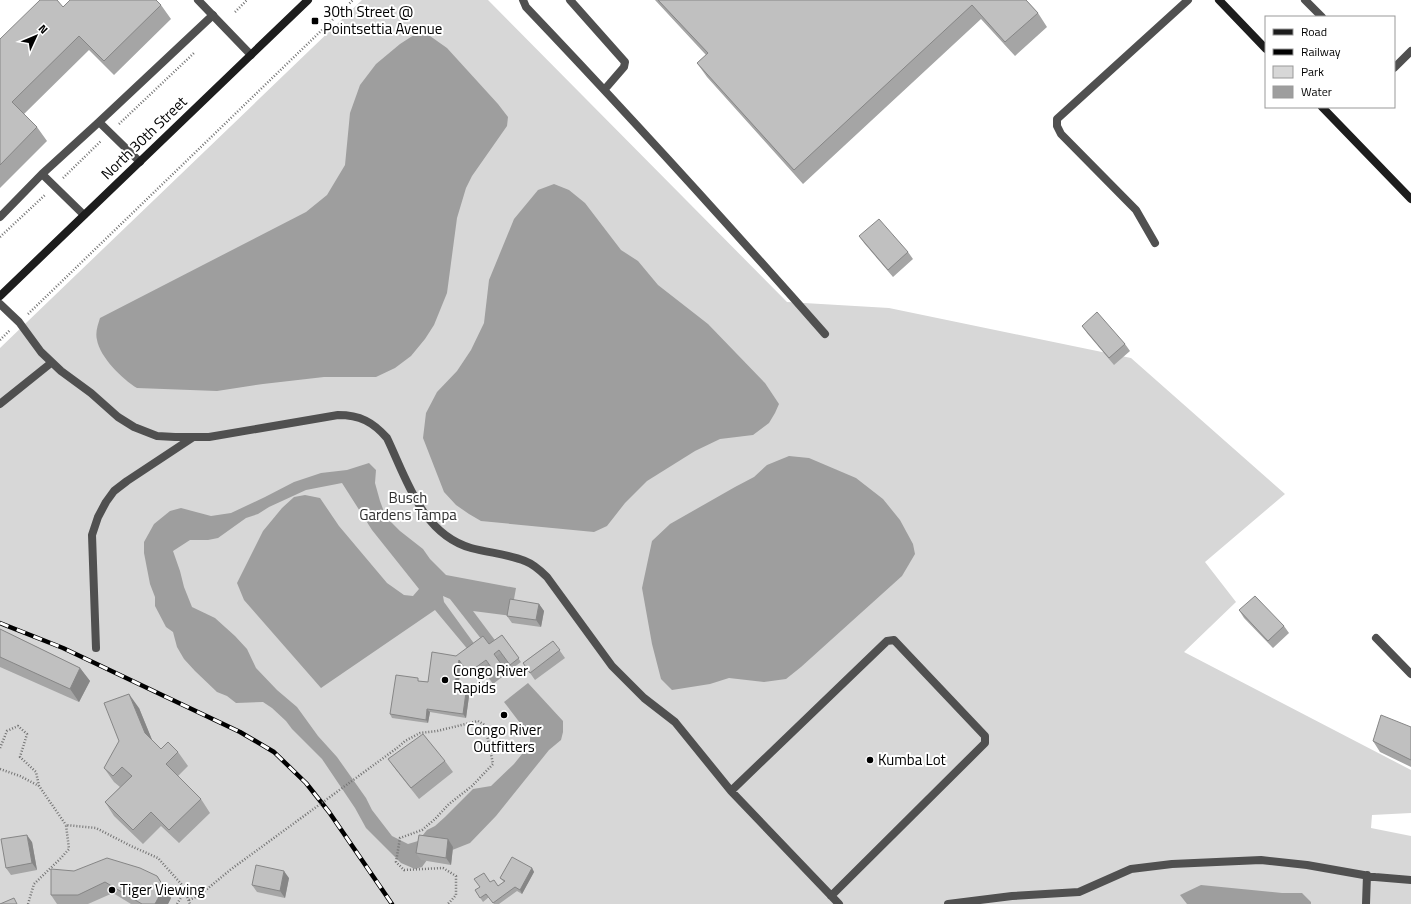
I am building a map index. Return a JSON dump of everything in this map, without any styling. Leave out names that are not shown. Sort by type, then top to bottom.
[{"type":"main road","name":"North 30th Street","points":[[2,290],[140,162],[308,0]]},
{"type":"main road","points":[[1219,0],[1265,48]]},
{"type":"main road","points":[[1323,108],[1411,199]]},
{"type":"street","points":[[198,0],[251,55]]},
{"type":"street","points":[[523,0],[526,7],[605,89],[711,205],[825,334]]},
{"type":"street","points":[[570,0],[626,62],[624,67],[605,89]]},
{"type":"street","points":[[1155,243],[1136,210],[1061,134],[1057,126],[1057,119],[1188,0]]},
{"type":"street","points":[[1305,0],[1321,16]]},
{"type":"street","points":[[0,217],[42,174],[212,15]]},
{"type":"street","points":[[1395,67],[1411,51]]},
{"type":"street","points":[[98,122],[140,162]]},
{"type":"street","points":[[42,174],[84,215]]},
{"type":"street","points":[[0,304],[18,322],[51,363],[118,417],[134,427],[157,436],[192,438],[209,437],[351,415],[370,423],[380,430],[387,438],[420,507],[427,518],[440,532],[454,541],[470,548],[525,561],[537,568],[547,577],[612,666],[644,698],[675,722],[731,791],[839,904]]},
{"type":"street","points":[[0,404],[51,363]]},
{"type":"street","points":[[96,648],[92,535],[98,517],[106,502],[120,486],[192,438]]},
{"type":"street","points":[[1376,638],[1411,674]]},
{"type":"street","points":[[731,791],[887,641],[894,640],[985,736],[985,743],[831,896]]},
{"type":"street","points":[[948,904],[1012,896],[1079,892],[1131,869],[1172,864],[1260,860],[1411,880]]},
{"type":"street","points":[[1366,904],[1367,875]]},
{"type":"path","points":[[235,12],[247,0]]},
{"type":"path","points":[[26,316],[353,0]]},
{"type":"path","points":[[66,825],[96,828],[158,858],[183,886],[189,902],[405,741],[420,733],[437,731],[478,721],[485,725],[493,764],[472,786],[449,804],[435,819],[414,834],[400,838],[396,862],[404,870],[444,868],[456,876],[456,895],[448,904]]},
{"type":"path","points":[[0,748],[7,731],[18,726],[27,734],[20,757],[36,772],[39,786],[66,825],[69,849],[34,884],[28,904]]},
{"type":"path","points":[[0,769],[20,776],[39,786]]},
{"type":"path","points":[[177,904],[185,890]]},
{"type":"green space","name":"Busch Gardens Tampa","points":[[362,0],[488,0],[787,302],[889,308],[1131,358],[1285,494],[1205,562],[1236,602],[1184,652],[1411,770],[1411,813],[1372,815],[1371,828],[1411,836],[1411,904],[0,904],[0,348]]},
{"type":"water","points":[[417,33],[430,36],[447,48],[508,117],[507,126],[472,176],[466,188],[457,218],[447,293],[434,325],[425,339],[411,356],[395,368],[376,377],[324,377],[217,391],[137,388],[131,384],[112,367],[99,347],[96,334],[100,318],[306,212],[327,195],[345,165],[350,113],[360,85],[376,64],[400,44]]},
{"type":"water","points":[[554,184],[569,190],[585,203],[621,250],[638,261],[658,285],[708,324],[765,383],[779,404],[769,423],[753,435],[720,439],[695,451],[647,481],[625,503],[607,526],[594,532],[481,521],[456,505],[444,492],[423,438],[426,413],[437,392],[457,371],[471,350],[484,323],[489,280],[514,219],[538,190]]},
{"type":"water","points":[[789,456],[809,458],[856,478],[883,499],[900,520],[913,544],[915,554],[902,576],[786,679],[764,682],[729,678],[710,684],[672,690],[661,679],[652,644],[642,588],[652,541],[670,524],[754,477],[767,465]]},
{"type":"water","points":[[369,463],[376,470],[375,483],[386,517],[400,531],[423,549],[430,559],[446,575],[516,588],[511,616],[473,611],[515,667],[493,684],[470,652],[435,610],[321,688],[244,600],[237,583],[263,531],[282,508],[294,497],[305,495],[320,498],[339,526],[387,583],[404,595],[413,596],[419,589],[372,530],[342,483],[306,490],[269,507],[258,514],[246,518],[218,538],[208,540],[190,540],[173,551],[192,607],[215,618],[247,649],[256,668],[277,690],[297,707],[318,736],[337,757],[366,798],[372,810],[392,836],[408,844],[418,841],[427,830],[435,826],[473,789],[491,786],[514,764],[530,744],[530,736],[504,702],[528,683],[563,721],[561,740],[549,750],[496,816],[470,843],[427,860],[422,867],[415,869],[401,863],[366,828],[355,808],[322,759],[272,708],[263,702],[236,703],[227,696],[217,692],[184,659],[177,647],[173,632],[166,627],[155,606],[155,597],[150,584],[144,553],[144,542],[154,524],[170,511],[181,508],[211,516],[231,513],[294,482],[321,473],[347,470]],"holes":[[[443,596],[450,599],[507,672],[499,678],[444,602]]]},
{"type":"water","points":[[1201,885],[1282,893],[1302,893],[1311,902],[1311,904],[1187,904],[1180,895]]},
{"type":"building","points":[[40,0],[57,0],[63,7],[70,0],[156,0],[161,5],[104,61],[79,36],[12,102],[37,127],[0,165],[0,39]]},
{"type":"building","points":[[658,0],[1026,0],[1038,13],[1005,42],[972,5],[794,170],[697,63],[708,53]]},
{"type":"building","points":[[879,219],[908,252],[888,270],[859,236]]},
{"type":"building","points":[[1097,312],[1125,344],[1109,358],[1082,326]]},
{"type":"building","points":[[1255,596],[1284,626],[1268,641],[1239,610]]},
{"type":"building","points":[[510,599],[539,604],[536,620],[507,616]]},
{"type":"building","points":[[0,629],[80,668],[70,689],[0,657]]},
{"type":"building","name":"Congo River Rapids","points":[[502,635],[519,658],[510,665],[499,650],[494,654],[504,668],[496,674],[486,660],[468,673],[459,660],[455,684],[467,685],[463,714],[427,709],[426,720],[390,714],[396,675],[418,678],[418,681],[428,682],[432,652],[456,656],[483,636],[489,644]]},
{"type":"building","points":[[553,641],[560,650],[530,673],[523,663]]},
{"type":"building","points":[[129,694],[145,733],[161,749],[168,742],[178,752],[166,764],[201,799],[169,830],[151,812],[133,830],[105,802],[132,776],[122,767],[113,776],[104,768],[119,741],[104,703]]},
{"type":"building","points":[[1381,715],[1411,727],[1411,760],[1373,741]]},
{"type":"building","points":[[423,734],[445,761],[411,788],[388,759]]},
{"type":"building","points":[[27,835],[32,863],[6,868],[1,839]]},
{"type":"building","points":[[419,835],[448,839],[446,858],[416,853]]},
{"type":"building","points":[[512,857],[532,868],[520,890],[515,887],[493,903],[486,894],[480,898],[475,890],[480,887],[474,879],[484,873],[490,882],[494,880],[498,886],[505,881],[500,878]]},
{"type":"building","points":[[107,858],[140,868],[157,876],[164,887],[155,904],[142,904],[105,882],[78,895],[51,895],[51,869],[74,871]]},
{"type":"building","points":[[256,865],[284,871],[280,891],[252,885]]},
{"type":"building","points":[[14,898],[17,904],[0,904]]},
{"type":"railway","points":[[0,623],[63,648],[240,732],[274,752],[306,783],[329,812],[392,904]]},
{"type":"place","name":"30th Street @ Pointsettia Avenue","points":[[315,21]]},
{"type":"place","name":"Congo River Rapids","points":[[445,680]]},
{"type":"place","name":"Congo River Outfitters","points":[[504,715]]},
{"type":"place","name":"Kumba Lot","points":[[870,760]]},
{"type":"place","name":"Tiger Viewing","points":[[112,890]]}]
